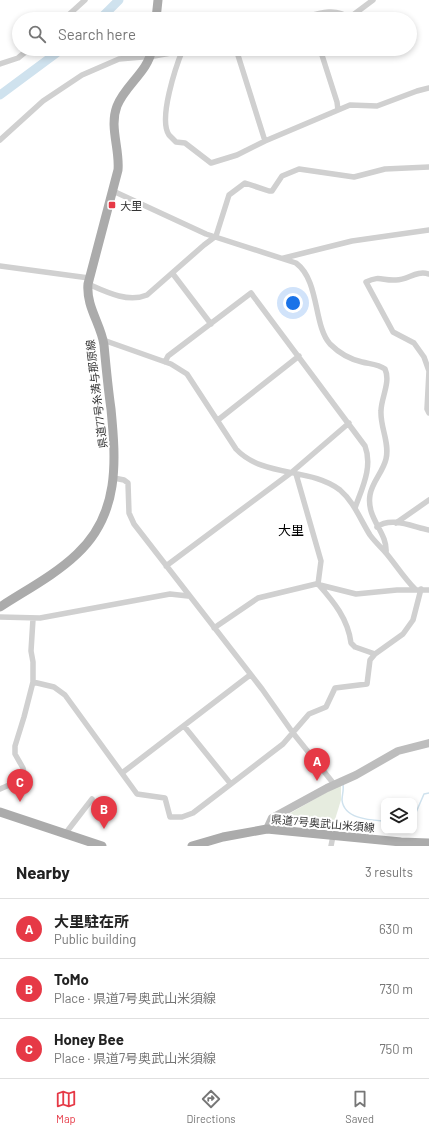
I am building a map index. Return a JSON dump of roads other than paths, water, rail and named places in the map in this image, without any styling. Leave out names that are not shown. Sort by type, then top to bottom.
[{"type":"main road","points":[[157,12],[158,0]]},
{"type":"main road","name":"県道77号糸満与那原線","points":[[0,607],[64,565],[84,547],[102,518],[114,478],[115,450],[103,341],[89,303],[88,281],[113,191],[119,161],[114,124],[115,112],[122,96],[145,67],[149,56]]},
{"type":"main road","points":[[0,812],[102,846]]},
{"type":"main road","name":"県道7号奥武山米須線","points":[[192,846],[235,834],[267,830],[401,842],[429,843]]},
{"type":"street","points":[[72,12],[85,0]]},
{"type":"street","points":[[357,12],[373,0]]},
{"type":"street","points":[[0,64],[20,56]]},
{"type":"street","points":[[0,140],[43,101],[78,77],[119,59],[133,56]]},
{"type":"street","points":[[181,56],[169,96],[166,114],[166,123],[169,135],[176,142],[185,143],[214,163],[246,152],[265,141],[350,105],[377,106],[417,90],[429,88]]},
{"type":"street","points":[[238,56],[265,141]]},
{"type":"street","points":[[322,56],[337,102],[338,110]]},
{"type":"street","points":[[0,266],[88,281],[127,298],[137,298],[151,293],[216,236],[229,195],[245,183],[269,191],[272,190],[278,179],[282,176],[299,169],[354,177],[385,169],[429,167]]},
{"type":"street","points":[[113,191],[216,236],[296,263],[306,274],[323,333],[330,344],[348,358],[377,365],[386,372],[380,412],[388,452],[386,461],[370,496],[371,510],[377,527],[385,540],[386,553]]},
{"type":"street","points":[[284,258],[352,241],[429,230]]},
{"type":"street","points":[[429,274],[423,272],[397,280],[376,277],[366,282],[393,332],[414,343],[424,357],[429,371],[427,409],[429,413]]},
{"type":"street","points":[[173,274],[211,324]]},
{"type":"street","points":[[165,362],[168,356],[250,293],[299,356],[365,446],[368,454],[366,478],[355,511]]},
{"type":"street","points":[[103,341],[165,362],[187,374],[236,449],[247,459],[335,487],[354,504],[355,511],[372,537],[418,589]]},
{"type":"street","points":[[218,420],[299,356]]},
{"type":"street","points":[[166,566],[294,473],[350,424]]},
{"type":"street","points":[[294,473],[321,561],[318,584],[336,605],[349,628],[351,643],[374,654]]},
{"type":"street","points":[[114,478],[124,480],[128,483],[129,513],[131,519],[188,596],[334,784]]},
{"type":"street","points":[[396,523],[429,500]]},
{"type":"street","points":[[377,527],[382,523],[391,521],[429,530]]},
{"type":"street","points":[[214,628],[258,598],[318,584],[356,594],[418,589],[429,590]]},
{"type":"street","points":[[33,682],[54,687],[64,695],[137,794],[165,798],[168,814],[173,818],[190,815],[230,783],[284,744],[309,714],[326,707],[335,688],[367,684],[370,660],[374,654],[403,634],[413,620],[418,589]]},
{"type":"street","points":[[0,617],[33,618],[73,613],[170,594],[188,596]]},
{"type":"street","points":[[0,789],[16,782],[26,781],[24,768],[15,754],[15,746],[33,682],[34,662],[31,651],[33,618]]},
{"type":"street","points":[[122,772],[250,675]]},
{"type":"street","points":[[184,726],[230,783]]},
{"type":"street","points":[[267,830],[272,818],[334,784],[356,775],[398,751],[429,744]]},
{"type":"street","points":[[65,834],[92,799]]},
{"type":"street","points":[[331,846],[333,836]]},
{"type":"waterway","points":[[107,12],[119,0]]},
{"type":"waterway","points":[[0,95],[53,56]]},
{"type":"waterway","points":[[343,785],[342,800],[347,811],[358,817],[381,821]]},
{"type":"waterway","points":[[417,810],[424,794],[429,793]]},
{"type":"place","name":"大里","points":[[112,205]]},
{"type":"place","name":"大里駐在所","points":[[317,781]]},
{"type":"place","name":"Honey Bee","points":[[20,802]]},
{"type":"place","name":"ToMo","points":[[104,829]]},
{"type":"district","name":"大里","points":[[291,530]]}]
